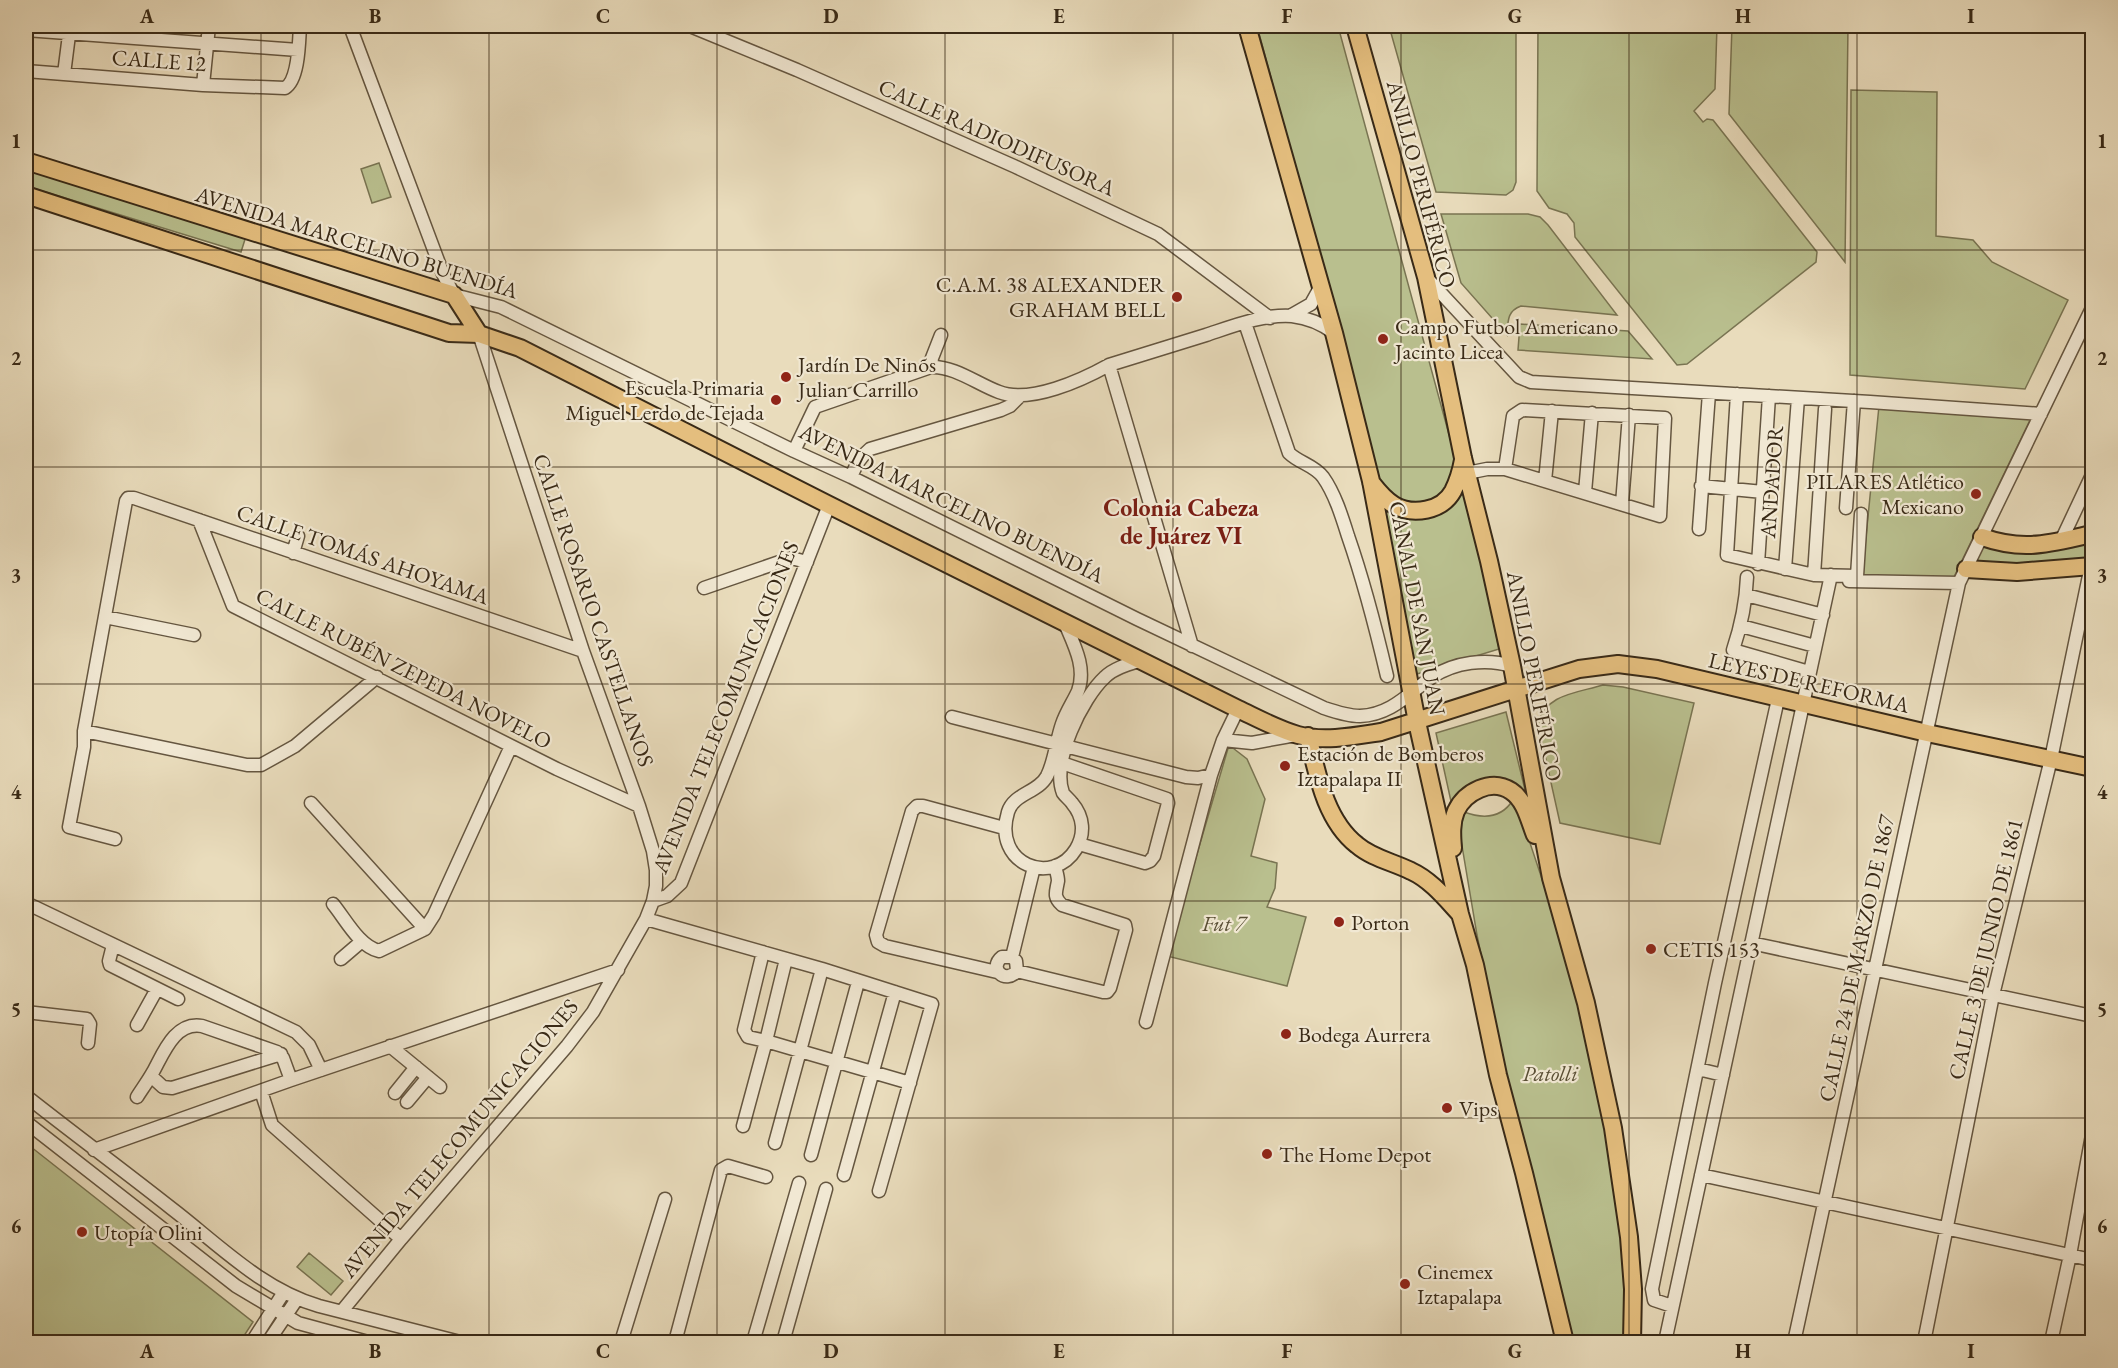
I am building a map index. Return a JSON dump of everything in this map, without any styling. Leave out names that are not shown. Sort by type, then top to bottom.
[{"type":"main road","name":"CANAL DE SAN JUAN","points":[[1247,26],[1334,333],[1371,481],[1416,722],[1459,907],[1475,965],[1493,1057],[1565,1342]]},
{"type":"main road","name":"ANILLO PERIFÉRICO","points":[[1355,26],[1426,277],[1465,465],[1512,666],[1551,878],[1586,1002],[1618,1155],[1633,1289],[1632,1342]]},
{"type":"main road","name":"AVENIDA MARCELINO BUENDÍA","points":[[26,161],[454,295]]},
{"type":"main road","points":[[26,195],[449,333],[479,334],[520,348],[1238,709],[1271,725],[1303,736],[1353,736],[1381,732],[1516,691]]},
{"type":"main road","points":[[454,295],[479,334]]},
{"type":"main road","points":[[1371,481],[1381,495],[1394,505],[1404,509],[1426,510],[1440,505],[1452,493],[1465,465]]},
{"type":"main road","points":[[1982,537],[2018,546],[2061,541],[2092,534]]},
{"type":"main road","points":[[1962,576],[2092,566]]},
{"type":"main road","name":"LEYES DE REFORMA","points":[[1516,691],[1579,669],[1618,664],[1657,669],[1802,705],[2092,768]]},
{"type":"main road","points":[[1303,736],[1329,806],[1346,834],[1357,846],[1371,855],[1413,872],[1424,879],[1459,907]]},
{"type":"main road","points":[[1459,907],[1452,832],[1453,820],[1461,803],[1480,789],[1502,787],[1511,791],[1520,801],[1551,878]]},
{"type":"street","points":[[203,85],[209,26]]},
{"type":"street","points":[[26,30],[70,29],[208,44],[298,50],[300,26]]},
{"type":"street","points":[[350,26],[443,274],[454,295]]},
{"type":"street","name":"CALLE RADIODIFUSORA","points":[[690,26],[797,70],[1016,167],[1158,234],[1270,318]]},
{"type":"street","points":[[64,74],[70,29]]},
{"type":"street","name":"CALLE 12","points":[[26,71],[279,89],[290,86],[298,50]]},
{"type":"street","points":[[1426,277],[1524,381],[2042,414]]},
{"type":"street","points":[[1290,316],[1311,304],[1321,286]]},
{"type":"street","name":"AVENIDA MARCELINO BUENDÍA","points":[[454,295],[501,307],[1192,646],[1324,708],[1343,714],[1360,716],[1374,714],[1398,704],[1435,676],[1475,662],[1487,660],[1512,666]]},
{"type":"street","name":"CALLE 24 DE MARZO DE 1867","points":[[1794,1342],[1962,576],[2092,308]]},
{"type":"street","points":[[794,451],[816,407],[931,367],[942,367],[1002,393],[1020,396],[1038,393],[1090,376],[1108,365],[1245,323],[1290,316],[1316,321],[1334,333]]},
{"type":"street","points":[[1245,323],[1289,453],[1296,461],[1315,468],[1323,476],[1339,509],[1365,584],[1387,676]]},
{"type":"street","name":"CALLE ROSARIO CASTELLANOS","points":[[479,334],[583,651],[653,851],[656,870],[653,901]]},
{"type":"street","points":[[931,367],[933,352],[941,335]]},
{"type":"street","points":[[1108,365],[1192,646]]},
{"type":"street","points":[[1699,529],[1709,393]]},
{"type":"street","name":"ANDADOR","points":[[1737,394],[1728,555],[1758,564],[1831,578],[1857,576],[1861,514]]},
{"type":"street","points":[[851,477],[862,455],[870,449],[1001,410],[1010,406],[1020,396]]},
{"type":"street","name":"ANDADOR","points":[[1758,564],[1769,396]]},
{"type":"street","name":"ANDADOR","points":[[1785,569],[1798,398]]},
{"type":"street","points":[[1846,508],[1854,401]]},
{"type":"street","points":[[1814,574],[1825,409]]},
{"type":"street","points":[[1465,465],[1487,469],[1506,469],[1659,516],[1665,418],[1522,410],[1513,416],[1506,469]]},
{"type":"street","points":[[1545,481],[1552,411]]},
{"type":"street","points":[[1585,492],[1592,413]]},
{"type":"street","points":[[1622,504],[1629,415]]},
{"type":"street","points":[[2061,541],[2092,475]]},
{"type":"street","name":"ANDADOR","points":[[1701,486],[1763,492]]},
{"type":"street","name":"CALLE TOMÁS AHOYAMA","points":[[105,616],[126,501],[128,498],[134,498],[583,651]]},
{"type":"street","name":"AVENIDA TELECOMUNICACIONES","points":[[342,1311],[567,1046],[593,1012],[618,970],[653,901],[666,896],[681,883],[829,505]]},
{"type":"street","name":"CALLE RUBÉN ZEPEDA NOVELO","points":[[199,520],[233,606],[511,746],[639,807]]},
{"type":"street","points":[[293,553],[298,536]]},
{"type":"street","points":[[704,588],[791,558],[807,562]]},
{"type":"street","name":"CALLE 3 DE JUNIO DE 1861","points":[[1924,1342],[1993,995],[2051,759],[2092,566]]},
{"type":"street","points":[[1665,1342],[1831,578],[1962,576]]},
{"type":"street","points":[[1747,577],[1741,626],[1733,650],[1809,672]]},
{"type":"street","points":[[1746,596],[1823,615]]},
{"type":"street","points":[[115,839],[69,827],[105,616],[194,634]]},
{"type":"street","points":[[1064,621],[1080,662],[1081,678],[1063,721],[1062,745],[1064,794],[1077,809],[1082,826],[1079,844],[1067,860],[1055,866],[1034,867],[1021,861],[1014,855],[1005,840],[1004,828],[1010,807],[1016,800],[1040,786],[1047,776],[1062,745],[1076,716],[1084,702],[1106,675],[1142,660]]},
{"type":"street","points":[[1741,626],[1815,646]]},
{"type":"street","points":[[84,731],[248,765],[261,765],[295,746],[377,678]]},
{"type":"street","points":[[1672,1306],[1654,1300],[1652,1290],[1715,983],[1778,699]]},
{"type":"street","points":[[1146,1022],[1211,775],[1223,740],[1238,709]]},
{"type":"street","points":[[952,717],[1186,777],[1198,778],[1211,775]]},
{"type":"street","points":[[1223,740],[1252,743],[1303,736]]},
{"type":"street","points":[[333,904],[370,949],[379,951],[425,929],[434,915],[511,746]]},
{"type":"street","points":[[1062,763],[1167,799],[1168,803],[1154,856],[1150,861],[1145,863],[1079,844]]},
{"type":"street","points":[[311,803],[425,929]]},
{"type":"street","points":[[1004,828],[916,806],[912,811],[876,935],[878,942],[885,946],[992,969],[1007,978],[1013,976],[1034,867]]},
{"type":"street","points":[[992,969],[998,960],[1016,962],[1107,992],[1126,930],[1123,923],[1070,908],[1057,901],[1055,895],[1058,874],[1055,866]]},
{"type":"street","points":[[26,903],[296,1032],[309,1045],[321,1070]]},
{"type":"street","points":[[645,919],[822,969],[932,1004],[879,1191]]},
{"type":"street","points":[[341,959],[362,941]]},
{"type":"street","points":[[1751,943],[2092,1016]]},
{"type":"street","points":[[113,945],[110,965],[178,999]]},
{"type":"street","points":[[764,952],[744,1030],[748,1037],[910,1083]]},
{"type":"street","points":[[743,1126],[786,959]]},
{"type":"street","points":[[775,1143],[822,969]]},
{"type":"street","points":[[94,1150],[291,1080],[618,970]]},
{"type":"street","points":[[811,1155],[858,981]]},
{"type":"street","points":[[137,1025],[157,989]]},
{"type":"street","points":[[844,1175],[895,992]]},
{"type":"street","points":[[26,1012],[87,1018],[90,1024],[88,1043]]},
{"type":"street","points":[[137,1097],[151,1076],[167,1044],[193,1025],[202,1026],[281,1054],[291,1080]]},
{"type":"street","points":[[390,1046],[440,1087]]},
{"type":"street","points":[[151,1076],[163,1087],[172,1088],[281,1054]]},
{"type":"street","points":[[395,1093],[416,1067]]},
{"type":"street","points":[[1698,1069],[1723,1075]]},
{"type":"street","points":[[407,1102],[428,1077]]},
{"type":"street","points":[[261,1091],[272,1125],[401,1239]]},
{"type":"street","points":[[26,1096],[247,1269],[284,1292],[297,1299],[460,1342]]},
{"type":"street","points":[[26,1122],[236,1286],[298,1323],[368,1342]]},
{"type":"street","points":[[2051,1342],[2070,1256],[2092,1135]]},
{"type":"street","points":[[675,1342],[721,1170],[728,1166],[765,1177]]},
{"type":"street","points":[[1701,1175],[2092,1260]]},
{"type":"street","points":[[753,1342],[799,1183]]},
{"type":"street","points":[[783,1342],[826,1189]]},
{"type":"street","points":[[621,1342],[664,1199]]},
{"type":"street","points":[[252,1342],[284,1292]]},
{"type":"street","points":[[268,1342],[297,1299]]},
{"type":"green space","points":[[1257,26],[1338,26],[1454,453],[1452,478],[1449,484],[1440,495],[1425,505],[1394,499],[1382,488]]},
{"type":"green space","points":[[1389,26],[1516,26],[1516,182],[1513,190],[1506,195],[1436,192]]},
{"type":"green space","points":[[1538,26],[1717,26],[1715,89],[1694,111],[1703,122],[1707,119],[1713,120],[1817,252],[1816,262],[1687,364],[1677,365],[1575,237],[1574,223],[1567,214],[1549,208],[1537,191]]},
{"type":"green space","points":[[1732,26],[1848,26],[1845,262],[1729,114]]},
{"type":"green space","points":[[1851,90],[1937,92],[1936,236],[1973,240],[1992,262],[2068,300],[2025,389],[1850,375]]},
{"type":"green space","points":[[379,163],[391,197],[372,203],[361,169]]},
{"type":"green space","points":[[26,164],[247,233],[241,252],[26,186]]},
{"type":"green space","points":[[1441,214],[1528,214],[1540,217],[1617,315],[1521,306],[1511,314],[1507,335],[1461,283]]},
{"type":"green space","points":[[1520,324],[1628,331],[1652,359],[1518,350]]},
{"type":"green space","points":[[1879,406],[2032,416],[1954,577],[1862,577]]},
{"type":"green space","points":[[1466,484],[1499,649],[1417,674],[1379,502],[1418,518]]},
{"type":"green space","points":[[2092,538],[2092,562],[1968,568],[1983,546]]},
{"type":"green space","points":[[1603,685],[1623,687],[1694,703],[1660,844],[1560,823],[1538,724],[1547,706],[1563,696]]},
{"type":"green space","points":[[1506,712],[1526,794],[1513,785],[1452,806],[1436,733]]},
{"type":"green space","name":"Fut 7","points":[[1229,745],[1247,759],[1265,799],[1251,856],[1277,863],[1275,888],[1267,907],[1306,917],[1287,986],[1167,956]]},
{"type":"green space","name":"Patolli","points":[[1513,800],[1518,807],[1548,897],[1584,1024],[1605,1117],[1625,1270],[1628,1342],[1570,1342],[1508,1087],[1477,935],[1460,834],[1464,812],[1478,816],[1491,816],[1503,811]]},
{"type":"green space","name":"Utopía Olini","points":[[26,1143],[253,1322],[240,1342],[26,1342]]},
{"type":"green space","points":[[309,1253],[343,1281],[331,1295],[297,1267]]},
{"type":"place","name":"C.A.M. 38 ALEXANDER GRAHAM BELL","points":[[1177,297]]},
{"type":"place","name":"Campo Futbol Americano Jacinto Licea","points":[[1383,339]]},
{"type":"place","name":"Jardín De Ninõs Julian Carrillo","points":[[786,377]]},
{"type":"place","name":"Escuela Primaria Miguel Lerdo de Tejada","points":[[776,400]]},
{"type":"place","name":"PILARES Atlético Mexicano","points":[[1976,494]]},
{"type":"place","name":"Estación de Bomberos Iztapalapa II","points":[[1285,766]]},
{"type":"place","name":"Porton","points":[[1339,922]]},
{"type":"place","name":"CETIS 153","points":[[1651,949]]},
{"type":"place","name":"Bodega Aurrera","points":[[1286,1034]]},
{"type":"place","name":"Vips","points":[[1447,1108]]},
{"type":"place","name":"The Home Depot","points":[[1267,1154]]},
{"type":"place","name":"Utopía Olini","points":[[82,1232]]},
{"type":"place","name":"Cinemex Iztapalapa","points":[[1405,1284]]},
{"type":"district","name":"Colonia Cabeza de Juárez VI","points":[[1181,522]]}]
